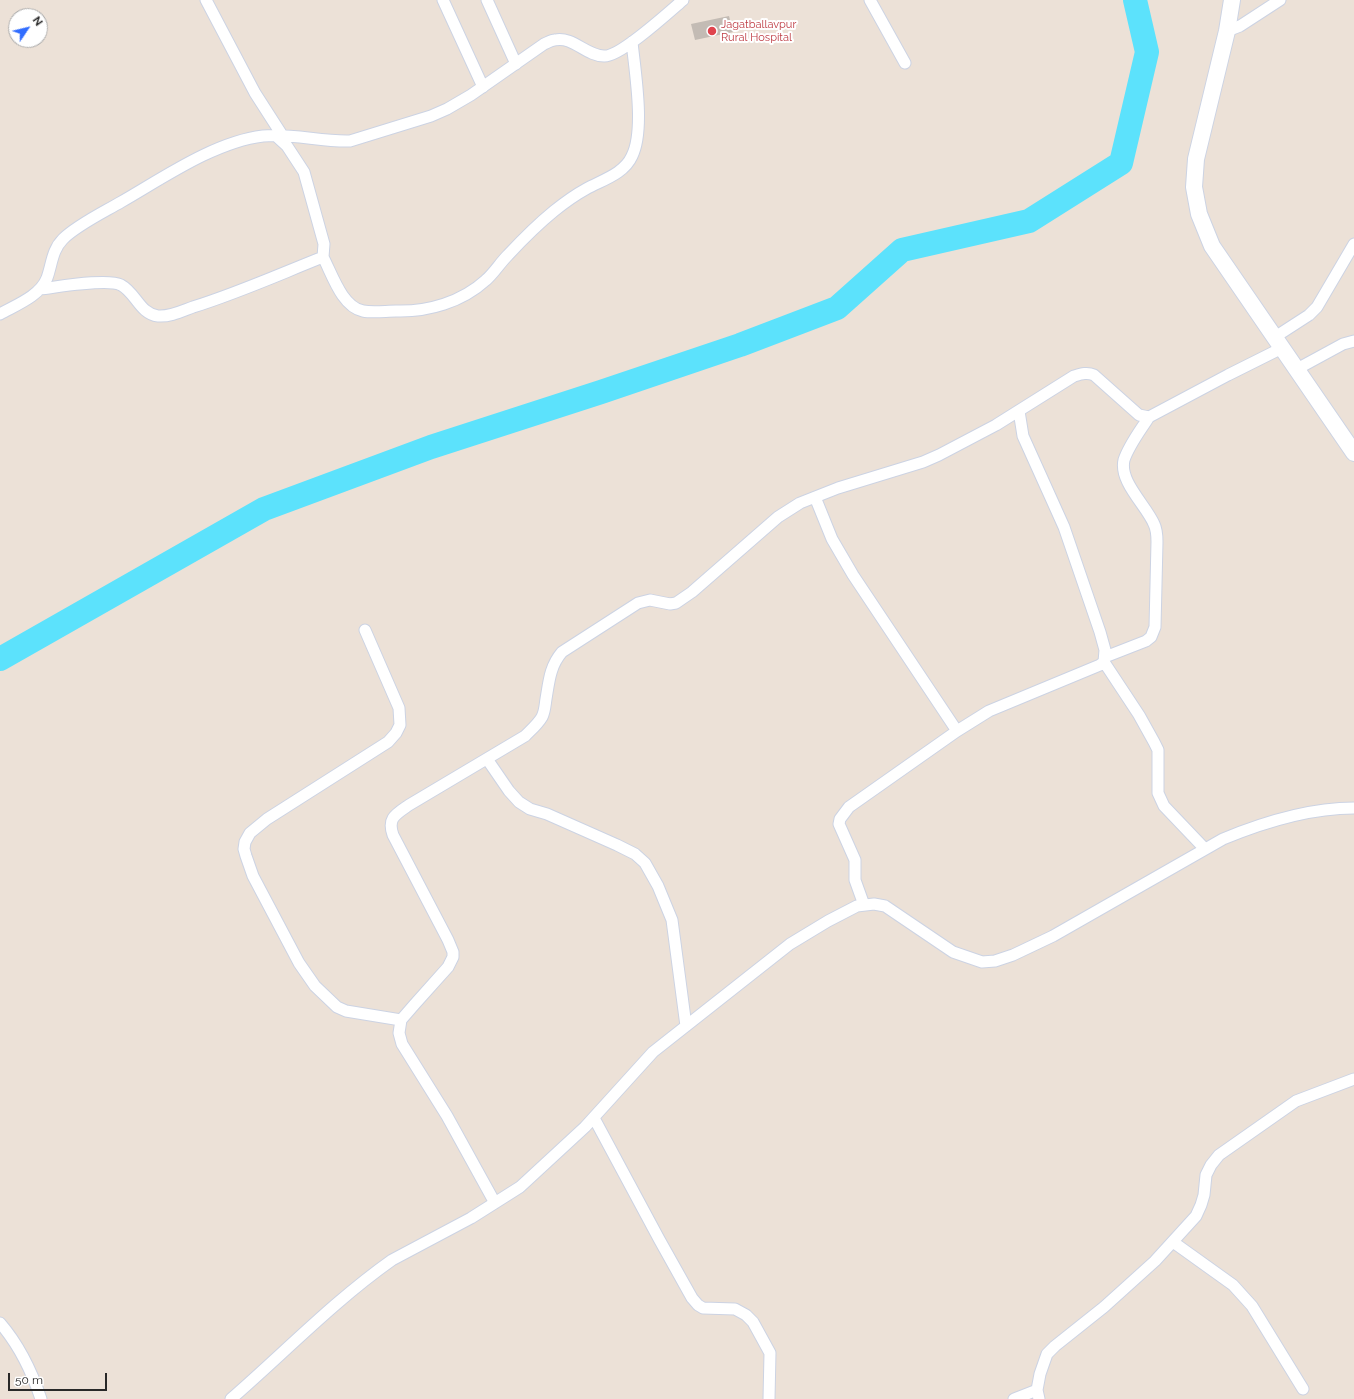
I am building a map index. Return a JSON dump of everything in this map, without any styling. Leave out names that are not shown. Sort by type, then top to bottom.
[{"type":"main road","points":[[1232,0],[1227,31],[1196,159],[1194,187],[1199,214],[1212,246],[1354,453]]},
{"type":"street","points":[[206,0],[278,135],[304,172],[324,244],[323,256],[341,293],[348,303],[362,311],[403,312],[430,309],[461,297],[486,280],[508,254],[553,212],[586,189],[618,172],[628,164],[637,144],[638,130],[637,96],[632,42]]},
{"type":"street","points":[[443,0],[483,87]]},
{"type":"street","points":[[487,0],[516,64]]},
{"type":"street","points":[[0,314],[27,299],[40,289],[47,279],[53,255],[62,239],[86,222],[194,160],[236,142],[253,138],[278,135],[350,141],[431,116],[483,87],[544,44],[556,39],[565,40],[593,54],[610,56],[632,42],[683,0]]},
{"type":"street","points":[[870,0],[905,63]]},
{"type":"street","points":[[1227,31],[1240,26],[1280,0]]},
{"type":"street","points":[[1104,659],[1146,641],[1151,637],[1155,627],[1156,529],[1149,513],[1128,482],[1124,472],[1124,462],[1128,449],[1149,417],[1228,375],[1278,343],[1309,315],[1317,307],[1354,244]]},
{"type":"street","points":[[40,289],[96,283],[115,283],[123,286],[145,310],[151,314],[158,316],[169,315],[222,298],[323,256]]},
{"type":"street","points":[[1297,370],[1343,344],[1354,341]]},
{"type":"street","points":[[495,1203],[447,1116],[402,1044],[399,1033],[401,1020],[448,967],[453,957],[453,952],[393,835],[390,827],[392,818],[409,805],[525,736],[535,727],[542,717],[545,708],[551,672],[555,660],[562,652],[638,602],[650,600],[670,604],[676,603],[692,592],[778,517],[800,503],[923,462],[979,434],[1019,411],[1074,376],[1085,373],[1094,375],[1139,415],[1149,417]]},
{"type":"street","points":[[864,905],[855,880],[855,860],[840,827],[840,819],[849,807],[957,731],[989,711],[1100,666],[1104,659],[1105,650],[1100,632],[1064,527],[1023,436],[1019,411]]},
{"type":"street","points":[[815,497],[832,539],[853,575],[957,731]]},
{"type":"street","points":[[365,630],[400,708],[400,725],[396,733],[388,742],[267,819],[250,833],[245,842],[244,849],[253,876],[300,963],[315,986],[338,1007],[346,1011],[401,1020]]},
{"type":"street","points":[[1104,659],[1139,715],[1158,750],[1158,793],[1164,806],[1205,849]]},
{"type":"street","points":[[487,759],[509,791],[519,802],[530,809],[547,814],[618,845],[635,854],[645,863],[658,886],[672,920],[686,1026]]},
{"type":"street","points":[[231,1399],[340,1299],[392,1260],[471,1218],[520,1187],[594,1118],[653,1052],[790,944],[828,921],[857,906],[874,904],[885,906],[953,952],[982,962],[995,961],[1013,955],[1053,936],[1223,839],[1250,827],[1316,810],[1354,808]]},
{"type":"street","points":[[1014,1399],[1038,1395],[1043,1362],[1047,1354],[1104,1307],[1155,1261],[1196,1216],[1204,1195],[1206,1175],[1211,1165],[1219,1155],[1296,1101],[1354,1079]]},
{"type":"street","points":[[594,1118],[659,1240],[692,1298],[703,1308],[735,1309],[746,1315],[753,1322],[770,1353],[769,1399]]},
{"type":"street","points":[[1173,1242],[1227,1280],[1252,1306],[1303,1389]]},
{"type":"street","points":[[0,1323],[8,1333],[26,1363],[41,1399]]},
{"type":"building","points":[[729,16],[733,32],[695,40],[691,24]]},
{"type":"waterway","points":[[0,659],[264,509],[431,447],[740,345],[837,308],[902,250],[1029,221],[1121,163],[1147,52],[1135,0]]},
{"type":"place","name":"Jagatballavpur Rural Hospital","points":[[712,31]]}]
